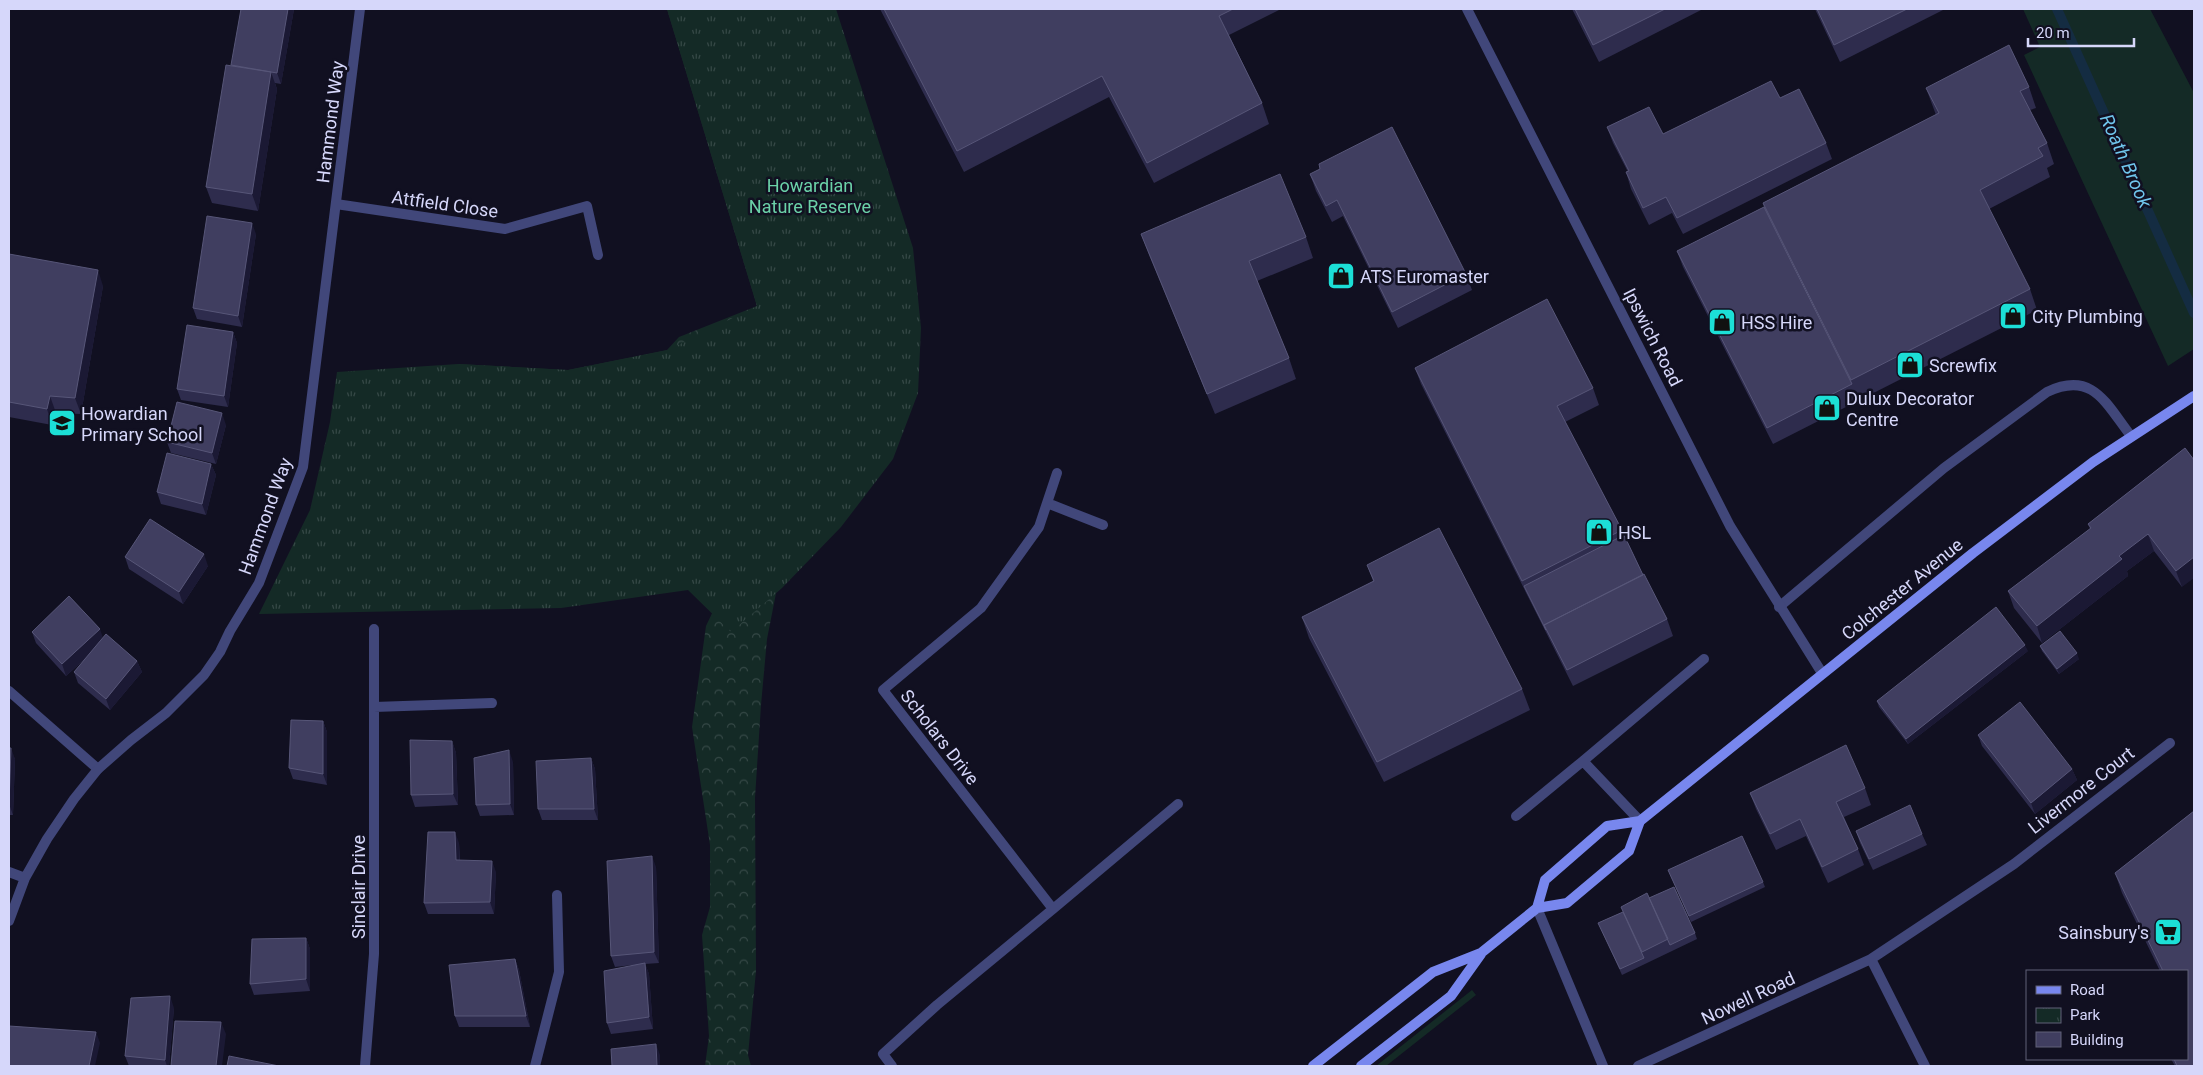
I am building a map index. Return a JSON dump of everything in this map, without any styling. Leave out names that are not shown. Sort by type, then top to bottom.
[{"type":"street","name":"Hammond Way","points":[[9,921],[25,878],[47,839],[98,769],[166,713],[204,675],[220,652],[230,631],[259,583],[303,467],[360,9]]},
{"type":"street","name":"Ipswich Road","points":[[1467,9],[1730,526],[1779,608],[1822,673]]},
{"type":"street","name":"Attfield Close","points":[[336,204],[506,229],[587,206],[598,255]]},
{"type":"street","points":[[1779,608],[1944,468],[2047,392],[2060,386],[2089,387],[2100,395],[2130,436]]},
{"type":"street","name":"Colchester Avenue","points":[[1640,821],[1973,553],[2130,436],[2194,396]]},
{"type":"street","name":"Scholars Drive","points":[[1053,909],[883,690],[981,608],[1039,527],[1057,473]]},
{"type":"street","points":[[1047,503],[1103,525]]},
{"type":"street","name":"Sinclair Drive","points":[[366,1066],[374,954],[374,629]]},
{"type":"street","points":[[1516,816],[1704,659]]},
{"type":"street","points":[[9,691],[98,769]]},
{"type":"street","points":[[374,707],[492,703]]},
{"type":"street","name":"Livermore Court","points":[[2014,864],[2170,742]]},
{"type":"street","points":[[1583,761],[1640,821]]},
{"type":"street","points":[[892,1066],[883,1054],[937,1005],[1178,804]]},
{"type":"street","points":[[1603,1066],[1537,908],[1545,880],[1607,826],[1640,821]]},
{"type":"street","points":[[1361,1066],[1451,996],[1481,953],[1537,908],[1567,903],[1630,851],[1640,821]]},
{"type":"street","name":"Nowell Road","points":[[1638,1066],[1871,959],[2014,864]]},
{"type":"street","points":[[9,872],[25,878]]},
{"type":"street","points":[[535,1066],[559,972],[558,895]]},
{"type":"street","points":[[1313,1066],[1433,972],[1481,953]]},
{"type":"street","points":[[1871,959],[1925,1066]]},
{"type":"green space","name":"Howardian Nature Reserve","points":[[667,9],[833,9],[780,573],[767,639],[761,705],[755,798],[756,971],[748,1055],[751,1066],[705,1066],[709,1036],[702,935],[710,907],[710,845],[692,727],[706,626],[716,605],[458,364],[568,370],[667,350],[679,337],[757,306]]},
{"type":"green space","name":"Howardian Nature Reserve","points":[[667,9],[836,9],[913,248],[921,328],[918,393],[893,459],[841,527],[782,588],[731,632],[688,590],[561,608],[259,614],[310,510],[330,422],[337,372],[458,364],[568,370],[668,350],[757,306]]},
{"type":"green space","points":[[2023,9],[2150,9],[2194,93],[2194,349],[2168,366],[2024,55],[2040,47]]},
{"type":"green space","points":[[1472,990],[1476,995],[1386,1066],[1376,1066]]},
{"type":"building","points":[[241,9],[288,9],[277,73],[231,65]]},
{"type":"building","points":[[884,9],[1233,9],[1219,16],[1262,103],[1147,163],[1102,76],[957,151]]},
{"type":"building","points":[[1575,9],[1665,9],[1593,45]]},
{"type":"building","points":[[1817,9],[1907,9],[1834,45]]},
{"type":"building","points":[[2009,45],[2029,87],[2020,91],[2047,143],[2038,148],[2043,156],[1980,190],[2030,289],[1851,380],[1763,203],[1939,113],[1926,88]]},
{"type":"building","points":[[226,65],[271,72],[252,194],[206,187]]},
{"type":"building","points":[[1771,81],[1780,98],[1799,89],[1826,143],[1677,218],[1666,197],[1643,208],[1626,172],[1629,171],[1607,127],[1649,107],[1663,134]]},
{"type":"building","points":[[1392,127],[1466,274],[1392,312],[1337,200],[1326,206],[1310,174],[1320,169],[1319,164]]},
{"type":"building","points":[[1280,174],[1306,237],[1249,261],[1289,358],[1207,394],[1141,234]]},
{"type":"building","points":[[1764,207],[1852,384],[1767,428],[1677,251]]},
{"type":"building","points":[[207,216],[252,223],[238,316],[193,308]]},
{"type":"building","points":[[9,254],[98,270],[75,398],[50,396],[47,409],[9,402]]},
{"type":"building","points":[[1547,299],[1593,388],[1557,406],[1622,530],[1522,581],[1415,368]]},
{"type":"building","points":[[187,325],[233,332],[224,396],[177,389]]},
{"type":"building","points":[[177,402],[222,413],[212,453],[167,442]]},
{"type":"building","points":[[2185,448],[2194,460],[2194,557],[2176,571],[2148,534],[2119,556],[2122,559],[2037,626],[2008,591],[2091,528],[2088,524]]},
{"type":"building","points":[[167,453],[211,464],[202,504],[157,492]]},
{"type":"building","points":[[150,519],[204,554],[179,592],[125,557]]},
{"type":"building","points":[[1439,528],[1522,689],[1377,762],[1302,617],[1374,581],[1367,565]]},
{"type":"building","points":[[1624,535],[1643,575],[1544,625],[1546,630],[1524,586]]},
{"type":"building","points":[[1644,574],[1667,619],[1567,670],[1544,625]]},
{"type":"building","points":[[69,596],[100,629],[62,664],[32,632]]},
{"type":"building","points":[[1996,607],[2025,645],[1906,739],[1877,701]]},
{"type":"building","points":[[2060,631],[2077,653],[2057,669],[2040,646]]},
{"type":"building","points":[[106,634],[137,661],[106,699],[74,672]]},
{"type":"building","points":[[2020,702],[2072,769],[2031,803],[1978,735]]},
{"type":"building","points":[[291,720],[323,721],[323,774],[289,768]]},
{"type":"building","points":[[410,740],[452,741],[453,794],[411,795]]},
{"type":"building","points":[[1846,745],[1865,788],[1836,802],[1858,849],[1822,867],[1800,819],[1770,834],[1750,793]]},
{"type":"building","points":[[9,748],[11,748],[9,804]]},
{"type":"building","points":[[509,750],[510,804],[476,805],[474,758]]},
{"type":"building","points":[[591,758],[594,809],[538,809],[536,761]]},
{"type":"building","points":[[1910,805],[1922,834],[1869,859],[1856,831]]},
{"type":"building","name":"Sainsbury's","points":[[2194,811],[2194,1066],[2177,1066],[2174,1060],[2188,1060],[2188,970],[2163,970],[2115,873]]},
{"type":"building","points":[[428,832],[455,832],[456,860],[492,861],[490,902],[424,903]]},
{"type":"building","points":[[1742,836],[1763,882],[1689,916],[1668,870]]},
{"type":"building","points":[[652,856],[654,952],[611,956],[607,861]]},
{"type":"building","points":[[1674,887],[1695,933],[1670,945],[1649,898]]},
{"type":"building","points":[[1647,893],[1668,939],[1642,952],[1621,907]]},
{"type":"building","points":[[1623,912],[1644,958],[1620,969],[1598,923]]},
{"type":"building","points":[[306,938],[306,979],[250,984],[252,939]]},
{"type":"building","points":[[515,959],[526,1016],[455,1016],[449,965]]},
{"type":"building","points":[[645,963],[649,1017],[607,1023],[604,971]]},
{"type":"building","points":[[170,996],[165,1060],[125,1056],[131,998]]},
{"type":"building","points":[[175,1021],[221,1022],[216,1066],[171,1066]]},
{"type":"building","points":[[9,1026],[96,1032],[89,1066],[9,1066]]},
{"type":"building","points":[[656,1044],[657,1066],[612,1066],[611,1049]]},
{"type":"building","points":[[229,1056],[279,1066],[227,1066]]},
{"type":"waterway","name":"Roath Brook","points":[[2057,9],[2194,313]]},
{"type":"place","name":"ATS Euromaster","points":[[1341,276]]},
{"type":"place","name":"City Plumbing","points":[[2013,316]]},
{"type":"place","name":"HSS Hire","points":[[1722,322]]},
{"type":"place","name":"Screwfix","points":[[1910,365]]},
{"type":"place","name":"Dulux Decorator Centre","points":[[1827,408]]},
{"type":"place","name":"Howardian Primary School","points":[[62,423]]},
{"type":"place","name":"HSL","points":[[1599,532]]},
{"type":"place","name":"Sainsbury's","points":[[2168,932]]}]
